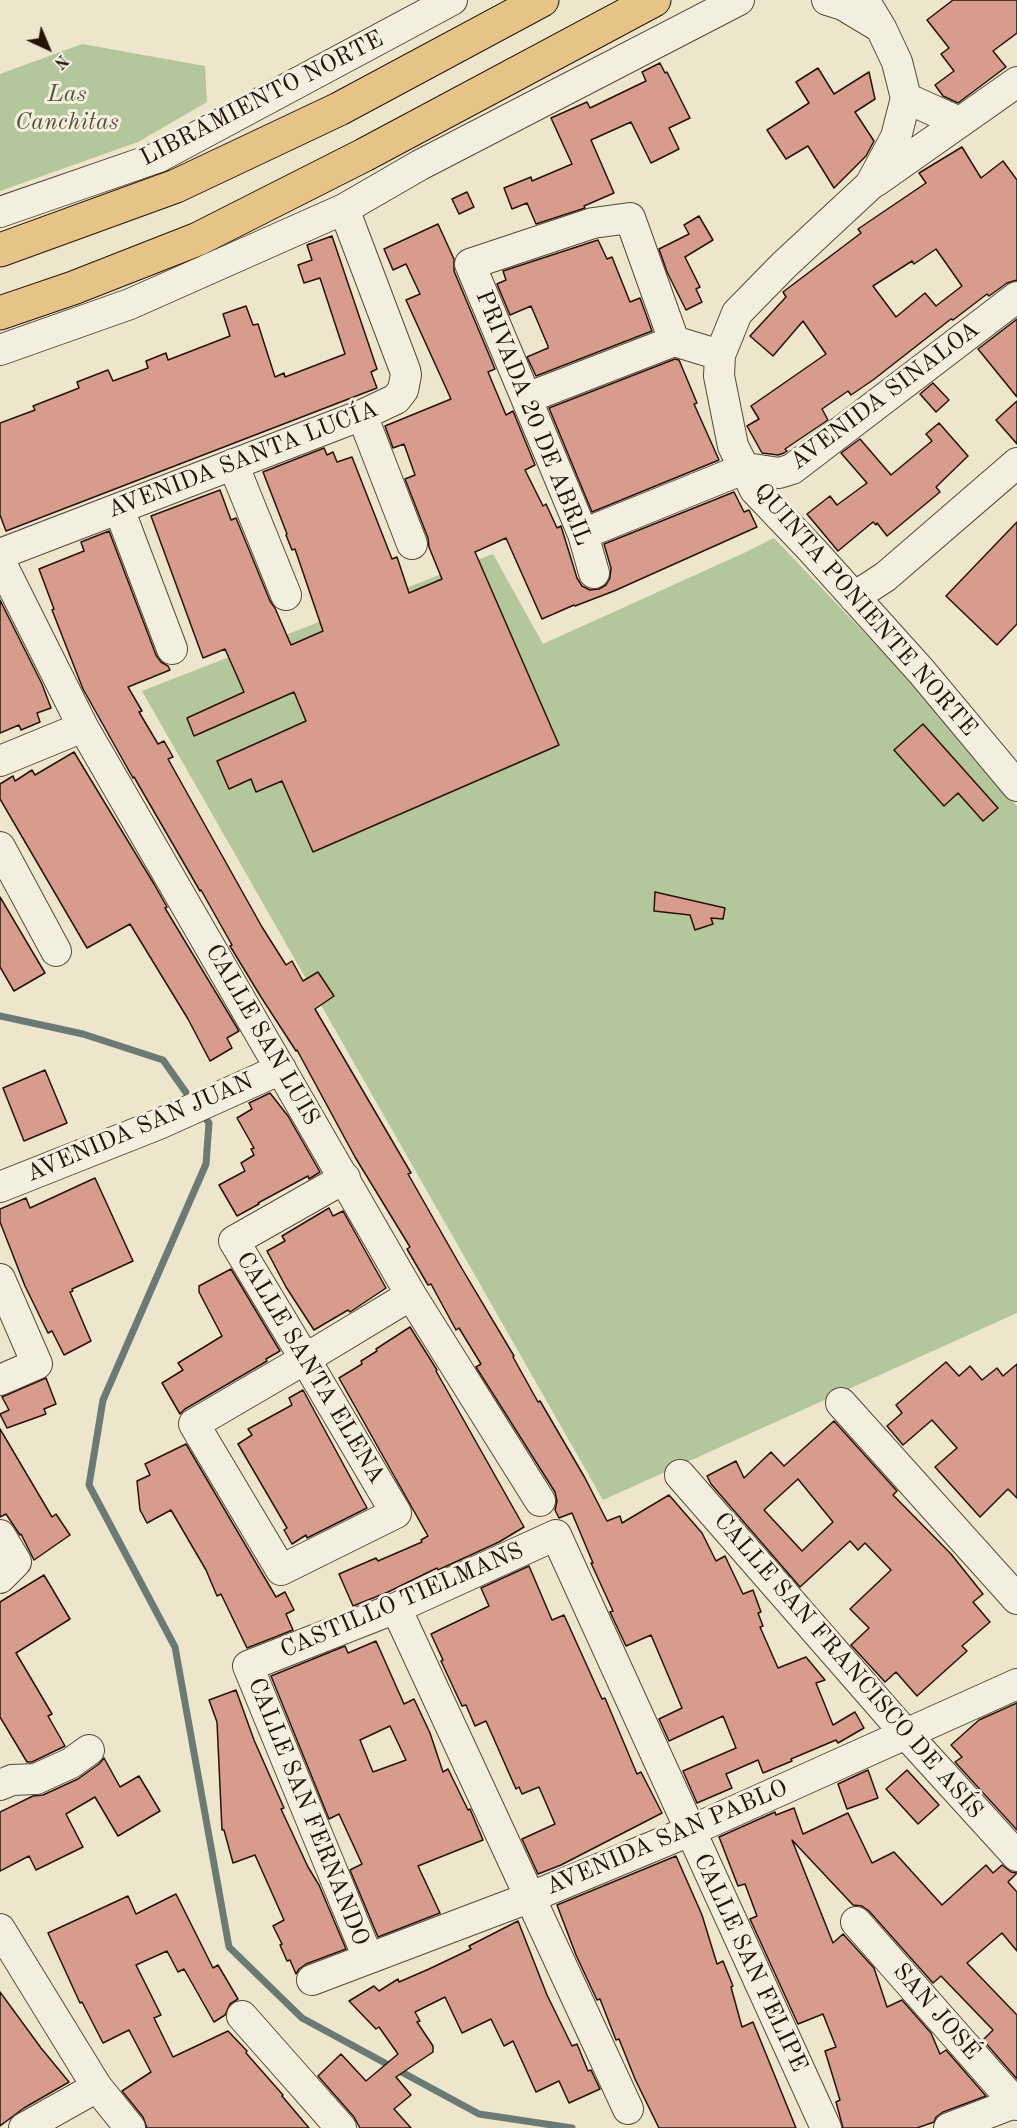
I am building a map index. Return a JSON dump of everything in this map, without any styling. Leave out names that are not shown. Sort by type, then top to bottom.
[{"type":"highway","points":[[0,250],[176,186],[339,109],[542,0]]},
{"type":"highway","points":[[0,313],[73,288],[198,239],[374,150],[654,0]]},
{"type":"street","name":"LIBRAMIENTO NORTE","points":[[0,212],[159,157],[452,0]]},
{"type":"street","points":[[0,350],[130,304],[344,209],[420,165],[739,0]]},
{"type":"street","points":[[827,0],[872,9]]},
{"type":"street","name":"QUINTA PONIENTE NORTE","points":[[872,9],[897,62],[906,98],[896,137],[870,185],[784,265],[737,313],[720,355],[719,376],[733,446],[755,490],[813,550],[921,671],[1017,786]]},
{"type":"street","points":[[870,185],[1017,82]]},
{"type":"street","points":[[906,98],[959,122]]},
{"type":"street","name":"AVENIDA SANTA LUCÍA","points":[[0,554],[396,399],[403,390],[406,375],[344,209]]},
{"type":"street","name":"PRIVADA 20 DE ABRIL","points":[[594,573],[583,534],[470,264],[593,223],[630,218],[674,341]]},
{"type":"street","name":"AVENIDA SINALOA","points":[[746,468],[779,473],[800,464],[1017,297]]},
{"type":"street","points":[[527,398],[674,341],[720,355]]},
{"type":"street","points":[[362,414],[412,544]]},
{"type":"street","points":[[854,597],[885,577],[1017,462]]},
{"type":"street","points":[[233,464],[286,595]]},
{"type":"street","points":[[583,534],[746,468]]},
{"type":"street","points":[[119,509],[172,649]]},
{"type":"street","name":"CALLE SAN LUIS","points":[[0,561],[83,727],[411,1295],[540,1501]]},
{"type":"street","points":[[0,761],[83,727]]},
{"type":"street","points":[[0,847],[56,951]]},
{"type":"street","name":"AVENIDA SAN JUAN","points":[[0,1188],[159,1124],[281,1069]]},
{"type":"street","name":"CALLE SANTA ELENA","points":[[305,1359],[194,1424],[280,1570],[396,1513],[305,1359],[234,1240],[345,1178]]},
{"type":"street","points":[[0,1279],[37,1364],[0,1380]]},
{"type":"street","points":[[305,1359],[411,1295]]},
{"type":"street","points":[[841,1403],[1017,1599]]},
{"type":"street","name":"CALLE SAN FRANCISCO DE ASÍS","points":[[680,1475],[905,1733],[1017,1856]]},
{"type":"street","points":[[0,1534],[16,1562],[0,1578]]},
{"type":"street","name":"CASTILLO TIELMANS","points":[[248,1666],[396,1608],[556,1535]]},
{"type":"street","name":"CALLE SAN FELIPE","points":[[556,1535],[826,2128]]},
{"type":"street","points":[[396,1608],[628,2109]]},
{"type":"street","name":"CALLE SAN FERNANDO","points":[[248,1666],[368,1958]]},
{"type":"street","name":"AVENIDA SAN PABLO","points":[[312,1980],[531,1897],[690,1831],[1017,1684]]},
{"type":"street","points":[[4,1776],[36,1779],[71,1763],[89,1750]]},
{"type":"street","name":"SAN JOSÉ","points":[[856,1922],[1017,2103]]},
{"type":"street","points":[[0,1929],[97,2087],[130,2128]]},
{"type":"street","points":[[242,2016],[341,2128]]},
{"type":"street","points":[[24,2128],[97,2087]]},
{"type":"street","points":[[949,2128],[1017,2103]]},
{"type":"green space","name":"Las Canchitas","points":[[82,44],[205,66],[207,102],[138,142],[0,191],[0,74]]},
{"type":"green space","points":[[774,538],[915,686],[1017,806],[1017,1313],[603,1500],[142,691],[493,554],[543,644]]},
{"type":"building","points":[[953,0],[1017,0],[1017,33],[993,51],[1006,67],[958,103],[943,96],[935,85],[954,71],[941,54],[949,48],[927,20]]},
{"type":"building","points":[[660,63],[665,73],[667,72],[690,118],[669,128],[679,149],[651,163],[631,122],[591,140],[614,193],[584,206],[585,208],[536,224],[527,203],[512,209],[504,188],[531,177],[532,181],[572,164],[551,118],[587,102],[590,108],[646,81],[642,72]]},
{"type":"building","points":[[818,68],[834,94],[869,72],[875,99],[855,112],[874,141],[866,156],[834,188],[808,146],[786,159],[767,130],[809,103],[796,82]]},
{"type":"building","points":[[962,147],[981,178],[1003,161],[1017,180],[1017,280],[1007,283],[989,296],[987,294],[873,380],[851,395],[848,391],[822,409],[828,420],[785,449],[787,451],[778,455],[762,453],[747,426],[759,419],[751,406],[826,354],[803,321],[773,356],[750,336],[786,297],[783,292],[861,233],[858,229],[926,183],[919,173]],"holes":[[[936,249],[962,286],[936,306],[925,293],[896,317],[873,286],[912,261],[914,264]]]},
{"type":"building","points":[[467,192],[474,207],[459,214],[452,199]]},
{"type":"building","points":[[699,216],[713,240],[685,257],[700,287],[696,289],[702,302],[686,310],[667,272],[659,249],[689,234],[684,225]]},
{"type":"building","points":[[438,224],[454,259],[454,271],[495,369],[488,372],[506,415],[513,411],[535,465],[525,470],[543,506],[546,504],[557,528],[561,526],[577,578],[582,586],[590,590],[599,589],[606,585],[610,578],[611,568],[604,544],[734,492],[744,512],[749,510],[757,527],[614,591],[542,619],[506,538],[475,552],[559,745],[313,852],[282,781],[256,792],[251,779],[229,789],[217,761],[306,721],[294,692],[194,736],[187,718],[244,692],[225,649],[203,658],[151,516],[220,490],[231,520],[236,518],[291,645],[323,631],[295,549],[292,550],[263,472],[324,448],[327,455],[333,452],[337,462],[352,457],[392,559],[397,557],[409,593],[442,579],[405,479],[415,475],[404,444],[393,448],[385,426],[451,399],[406,300],[420,294],[406,264],[393,270],[384,249]]},
{"type":"building","points":[[332,236],[377,369],[371,372],[377,388],[6,531],[0,515],[0,423],[35,410],[33,406],[79,388],[77,382],[108,370],[113,381],[148,368],[146,361],[166,353],[168,360],[230,336],[223,314],[246,306],[253,325],[258,324],[275,377],[284,373],[285,377],[345,354],[320,278],[304,283],[298,265],[312,260],[307,245]]},
{"type":"building","points":[[598,240],[607,259],[612,257],[630,302],[640,298],[652,331],[536,376],[527,357],[548,346],[531,306],[510,315],[497,284],[506,280],[503,271]]},
{"type":"building","points":[[1017,319],[1017,397],[978,349]]},
{"type":"building","points":[[675,359],[679,360],[697,403],[694,404],[719,460],[592,512],[549,408]]},
{"type":"building","points":[[933,383],[949,400],[936,412],[920,394]]},
{"type":"building","points":[[1017,401],[1017,444],[996,420]]},
{"type":"building","points":[[939,423],[968,456],[936,487],[940,492],[887,536],[877,523],[876,525],[873,522],[838,551],[807,514],[830,496],[837,505],[867,483],[841,453],[860,439],[891,475],[932,441],[926,434]]},
{"type":"building","points":[[1017,522],[1017,624],[997,645],[946,596]]},
{"type":"building","points":[[109,531],[156,655],[170,670],[128,687],[142,711],[139,712],[158,744],[164,741],[173,757],[168,759],[262,927],[286,965],[292,961],[303,981],[318,972],[334,996],[315,1009],[411,1173],[408,1174],[514,1356],[538,1402],[540,1401],[585,1478],[607,1521],[620,1516],[622,1523],[669,1495],[702,1533],[716,1561],[725,1556],[743,1594],[753,1590],[761,1612],[758,1613],[763,1626],[760,1627],[778,1668],[806,1657],[825,1680],[816,1683],[833,1725],[855,1712],[864,1728],[838,1743],[836,1740],[763,1773],[758,1760],[726,1774],[732,1788],[697,1803],[683,1771],[736,1748],[723,1716],[669,1741],[659,1719],[682,1708],[651,1635],[626,1646],[610,1612],[613,1611],[572,1513],[559,1518],[555,1510],[557,1501],[555,1492],[476,1367],[481,1364],[459,1328],[456,1330],[431,1284],[428,1285],[407,1249],[410,1247],[355,1157],[297,1050],[230,946],[232,945],[201,890],[133,778],[83,689],[52,610],[54,609],[39,569],[84,551],[81,542]]},
{"type":"building","points":[[0,600],[42,684],[51,708],[37,713],[40,722],[21,730],[19,725],[0,733]]},
{"type":"building","points":[[923,724],[998,808],[983,821],[958,793],[944,806],[894,750]]},
{"type":"building","points":[[74,752],[239,1031],[227,1038],[232,1048],[210,1061],[188,1019],[130,924],[87,948],[0,799],[0,784],[13,776],[15,781],[32,770],[35,775]]},
{"type":"building","points":[[655,892],[725,908],[723,919],[711,918],[713,924],[695,930],[690,915],[654,911]]},
{"type":"building","points":[[0,897],[45,973],[14,991],[0,967]]},
{"type":"building","points":[[45,1070],[67,1123],[24,1141],[3,1088]]},
{"type":"building","points":[[270,1093],[288,1116],[320,1172],[309,1179],[308,1176],[237,1216],[219,1185],[245,1171],[241,1163],[254,1155],[251,1149],[254,1148],[237,1118],[252,1109],[249,1103]]},
{"type":"building","points":[[95,1178],[133,1261],[72,1289],[73,1291],[70,1292],[91,1341],[64,1355],[52,1331],[48,1333],[25,1286],[0,1222],[0,1209],[26,1198],[30,1208]]},
{"type":"building","points":[[329,1208],[333,1216],[343,1211],[386,1288],[350,1312],[348,1310],[314,1330],[286,1287],[267,1251],[285,1241],[282,1236]]},
{"type":"building","points":[[231,1269],[280,1351],[180,1414],[162,1383],[183,1370],[178,1363],[222,1336],[199,1292],[199,1286]]},
{"type":"building","points":[[410,1327],[437,1370],[524,1527],[499,1542],[353,1606],[339,1574],[376,1558],[378,1561],[422,1542],[421,1540],[428,1536],[339,1378],[362,1364],[361,1361],[377,1351],[376,1349]]},
{"type":"building","points":[[946,1362],[959,1376],[970,1366],[982,1380],[997,1368],[1003,1376],[1017,1364],[1017,1498],[1008,1489],[980,1517],[935,1467],[957,1448],[932,1420],[903,1445],[887,1426],[902,1413],[896,1405]]},
{"type":"building","points":[[46,1378],[56,1404],[44,1409],[46,1414],[7,1428],[0,1414],[9,1410],[2,1397]]},
{"type":"building","points":[[303,1390],[367,1508],[307,1538],[306,1535],[292,1544],[284,1530],[287,1528],[238,1444],[252,1435],[248,1429],[292,1405],[289,1398]]},
{"type":"building","points":[[834,1421],[897,1491],[893,1495],[951,1554],[983,1594],[973,1602],[990,1622],[962,1646],[967,1651],[917,1696],[896,1672],[885,1682],[851,1645],[869,1628],[850,1609],[891,1570],[865,1543],[858,1550],[850,1541],[800,1587],[711,1484],[707,1476],[736,1461],[744,1478],[771,1452],[784,1466]],"holes":[[[798,1479],[833,1522],[802,1551],[764,1510]]]},
{"type":"building","points":[[0,1429],[52,1517],[56,1514],[70,1535],[34,1560],[21,1534],[6,1514],[0,1517]]},
{"type":"building","points":[[186,1444],[276,1597],[285,1592],[294,1610],[286,1614],[293,1630],[247,1648],[221,1594],[217,1596],[206,1570],[171,1510],[147,1523],[140,1510],[137,1481],[150,1475],[145,1464]]},
{"type":"building","points":[[529,1566],[552,1620],[564,1615],[602,1699],[605,1698],[637,1774],[641,1772],[662,1813],[561,1865],[538,1874],[522,1839],[555,1824],[539,1787],[522,1794],[519,1787],[516,1789],[486,1721],[475,1726],[466,1705],[462,1706],[431,1634],[489,1606],[481,1588]]},
{"type":"building","points":[[44,1575],[70,1619],[16,1653],[52,1714],[48,1716],[65,1746],[32,1762],[27,1762],[0,1717],[0,1602]]},
{"type":"building","points":[[376,1641],[404,1704],[414,1699],[430,1733],[443,1772],[448,1769],[468,1810],[470,1809],[483,1840],[418,1866],[440,1913],[378,1937],[350,1870],[362,1864],[339,1814],[329,1819],[271,1676],[345,1646],[348,1653]],"holes":[[[390,1726],[406,1760],[373,1772],[360,1740]]]},
{"type":"building","points":[[236,1690],[254,1740],[284,1808],[281,1809],[319,1885],[346,1949],[306,1964],[296,1974],[290,1960],[287,1961],[273,1926],[284,1920],[255,1855],[233,1863],[224,1830],[222,1830],[217,1722],[209,1700]]},
{"type":"building","points":[[1017,1703],[1017,1830],[955,1762],[962,1757],[951,1745],[979,1720]]},
{"type":"building","points":[[104,1758],[120,1787],[139,1776],[160,1811],[118,1836],[95,1797],[66,1814],[83,1847],[36,1870],[29,1856],[0,1871],[0,1812],[33,1796],[43,1795],[78,1779]]},
{"type":"building","points":[[868,1770],[878,1798],[847,1809],[838,1784]]},
{"type":"building","points":[[907,1770],[939,1805],[918,1824],[886,1789]]},
{"type":"building","points":[[794,1808],[803,1834],[848,1813],[872,1863],[894,1852],[942,1905],[986,1865],[993,1873],[1002,1865],[1011,1872],[1017,1873],[1008,1882],[1017,1892],[1017,1951],[1002,1933],[967,1963],[1017,2015],[1017,2079],[983,2040],[993,2030],[941,1976],[933,1983],[869,1911],[862,1906],[853,1905],[792,1840],[833,1943],[843,1934],[874,1968],[887,2007],[902,2000],[931,2033],[940,2054],[946,2050],[986,2096],[943,2112],[936,2117],[934,2122],[917,2128],[843,2128],[836,2102],[840,2100],[825,2051],[836,2047],[823,2014],[798,2024],[750,1919],[757,1916],[745,1884],[738,1886],[719,1837],[775,1812],[776,1815]]},
{"type":"building","points":[[676,1856],[702,1915],[717,1964],[723,1961],[733,1986],[731,1987],[742,2027],[753,2022],[796,2128],[659,2128],[635,2079],[619,2039],[616,2040],[600,1999],[597,2000],[576,1955],[557,1905]]},
{"type":"building","points":[[176,1894],[213,1968],[218,1965],[238,1999],[230,2004],[225,2015],[214,2022],[184,1969],[178,1972],[167,1951],[136,1965],[161,2015],[154,2018],[173,2057],[228,2031],[309,2128],[147,2128],[143,2117],[122,2091],[151,2072],[129,2030],[103,2043],[82,2002],[80,2003],[48,1933],[128,1896],[136,1914]]},
{"type":"building","points":[[518,1921],[547,1995],[572,2046],[577,2044],[588,2071],[591,2070],[600,2089],[569,2103],[559,2081],[536,2092],[513,2041],[504,2046],[491,2019],[462,2033],[445,1997],[415,2012],[420,2021],[417,2022],[433,2046],[433,2052],[396,2077],[411,2095],[394,2109],[411,2128],[360,2128],[354,2117],[318,2076],[341,2054],[366,2081],[398,2054],[379,2027],[376,2029],[349,2001],[374,1986],[379,1991],[398,1979],[399,1982],[429,1969],[471,1949],[469,1946]]},
{"type":"building","points":[[0,1992],[69,2082],[24,2108],[0,2126]]},
{"type":"waterway","points":[[0,1016],[83,1034],[163,1060],[192,1101]]},
{"type":"waterway","points":[[201,1112],[209,1123],[206,1164],[103,1400],[89,1485],[175,1647],[229,1947],[302,2018],[479,2114],[572,2128]]}]
